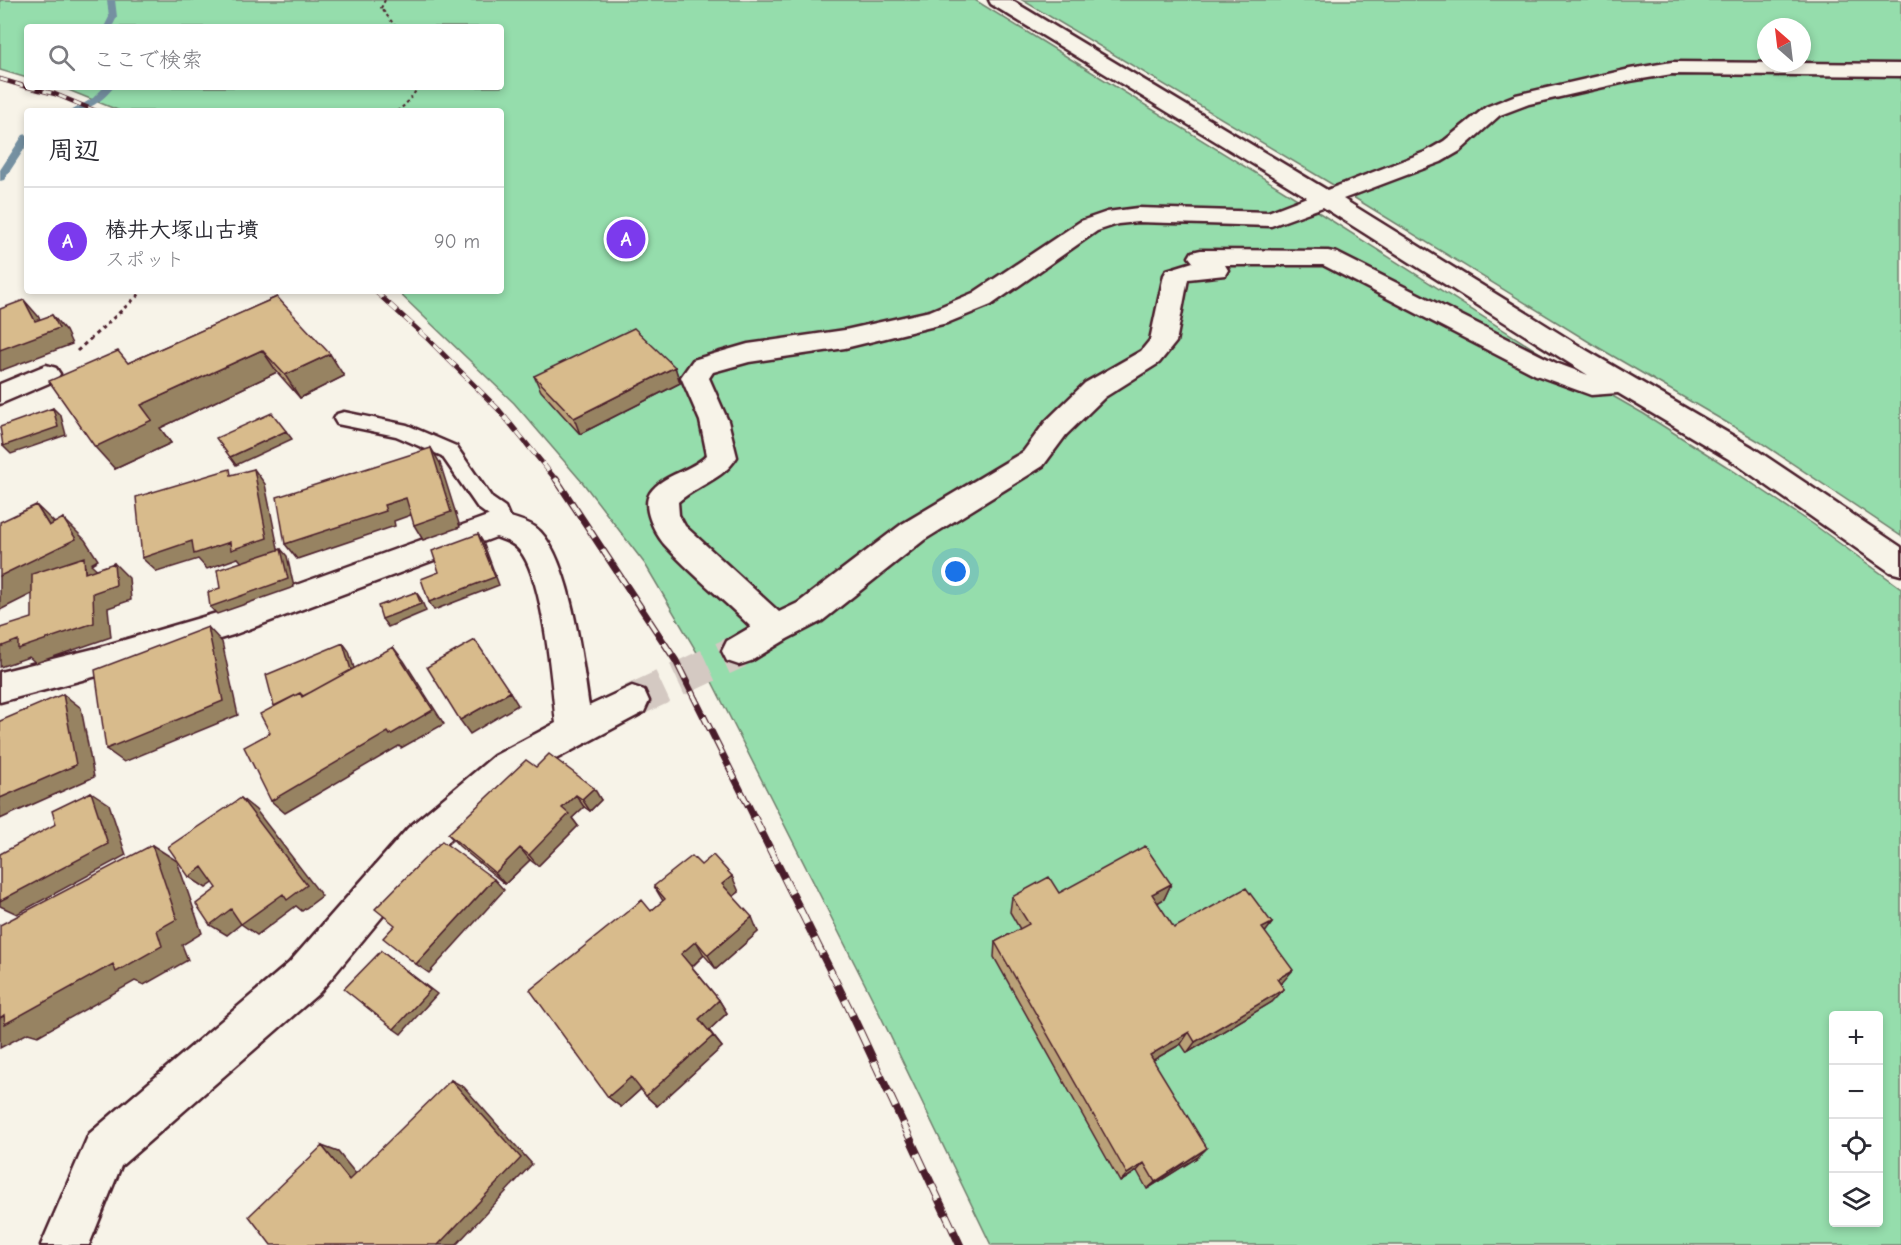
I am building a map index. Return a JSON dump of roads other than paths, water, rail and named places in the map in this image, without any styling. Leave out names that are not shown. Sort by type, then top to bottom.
[{"type":"street","points":[[998,0],[1742,454],[1901,563]]},
{"type":"street","points":[[775,629],[674,534],[664,515],[662,499],[679,483],[712,468],[722,458],[714,421],[695,376],[703,366],[748,353],[845,339],[938,317],[982,299],[1089,226],[1115,218],[1138,215],[1271,219],[1323,197],[1432,157],[1452,146],[1493,111],[1523,99],[1565,88],[1672,68],[1901,70]]},
{"type":"street","points":[[739,651],[775,629],[810,612],[913,532],[1033,459],[1056,428],[1095,390],[1150,357],[1163,342],[1176,275],[1188,270],[1216,270],[1201,257],[1328,258],[1545,369],[1591,386],[1623,383]]},
{"type":"street","points":[[0,395],[45,374]]},
{"type":"street","points":[[0,687],[97,662],[233,622],[496,525],[526,537],[540,554],[561,632],[575,730]]},
{"type":"street","points":[[65,1245],[105,1150],[304,978],[421,841],[507,767],[633,701]]},
{"type":"lane","points":[[344,419],[400,430],[450,451],[485,503],[498,512],[503,528]]},
{"type":"waterway","points":[[110,24],[113,17],[111,0]]},
{"type":"waterway","points":[[81,108],[96,100],[106,90]]},
{"type":"waterway","points":[[0,178],[24,142]]},
{"type":"tunnel","points":[[632,701],[739,651]]},
{"type":"railway","points":[[0,79],[24,86]]},
{"type":"railway","points":[[40,90],[89,108]]},
{"type":"railway","points":[[378,294],[429,340],[499,410],[557,481]]},
{"type":"railway","points":[[556,479],[676,661],[754,817]]},
{"type":"railway","points":[[754,817],[849,1008],[960,1245]]},
{"type":"place","name":"椿井大塚山古墳","points":[[626,239]]}]
